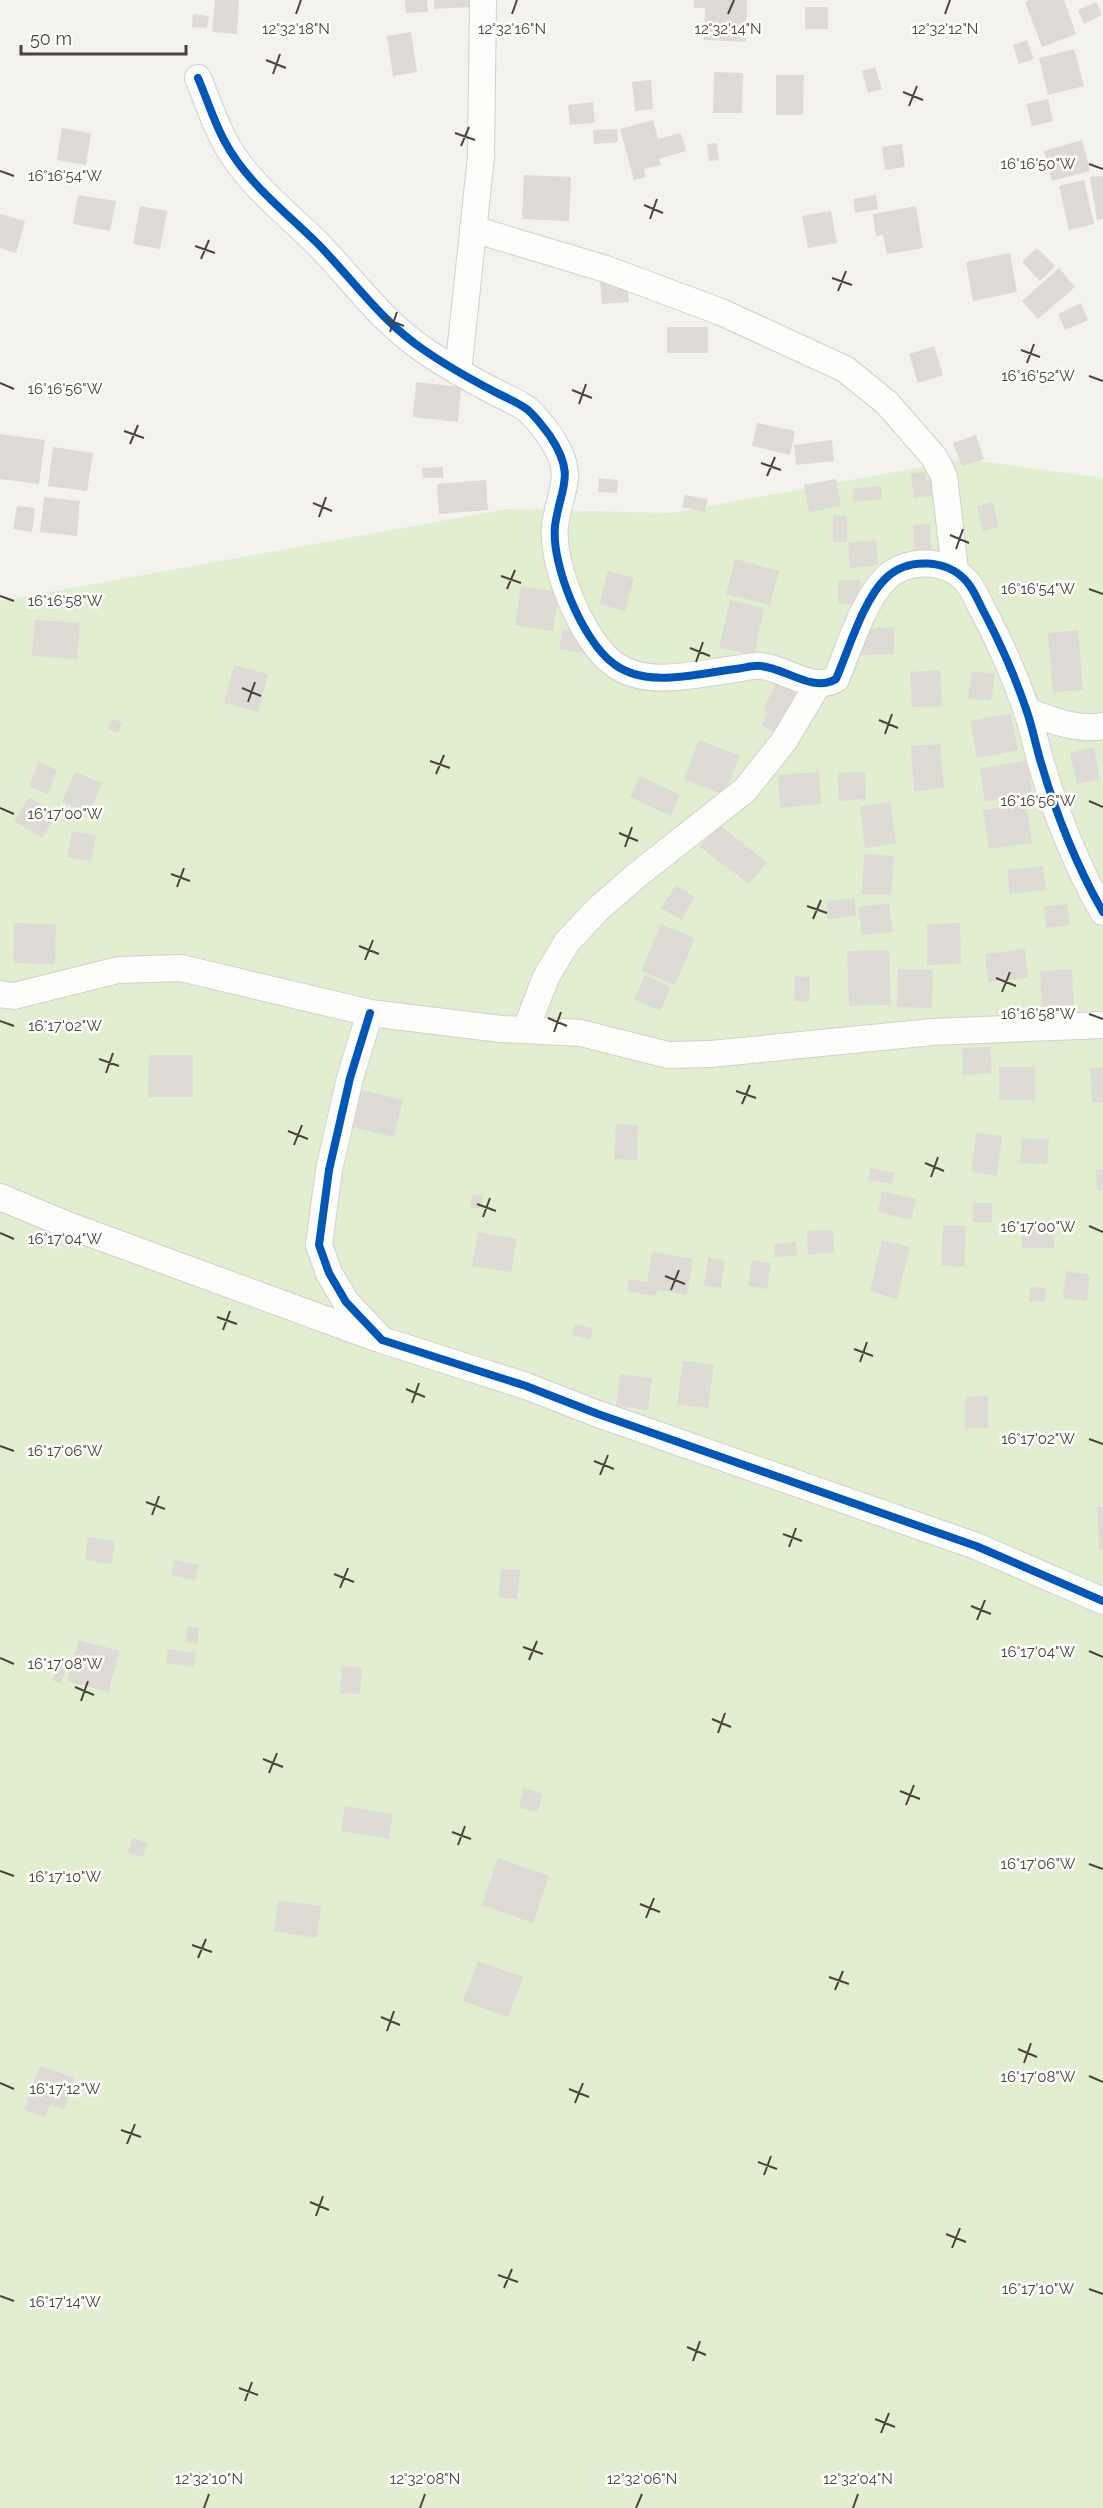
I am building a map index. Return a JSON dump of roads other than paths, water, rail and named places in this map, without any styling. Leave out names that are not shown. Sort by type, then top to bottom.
[{"type":"street","points":[[458,372],[481,157],[483,0]]},
{"type":"street","points":[[198,78],[225,143],[258,187],[319,246],[386,318],[422,349],[458,372],[527,409],[550,436],[560,453],[566,472],[555,526],[558,555],[577,618],[599,651],[616,666],[639,675],[675,677],[760,666],[784,671],[818,684],[827,684],[836,679],[868,604],[886,578],[908,564],[936,565],[955,570],[968,583],[1001,645],[1027,711],[1042,768],[1091,892],[1103,912]]},
{"type":"street","points":[[473,229],[606,269],[722,312],[845,369],[887,403],[934,457],[944,476],[955,570]]},
{"type":"street","points":[[526,1029],[546,977],[567,942],[598,909],[637,875],[745,790],[784,741],[818,684]]},
{"type":"street","points":[[1027,711],[1063,724],[1091,728],[1103,726]]},
{"type":"street","points":[[0,994],[14,996],[118,970],[181,968],[370,1013],[501,1029],[581,1033],[668,1055],[711,1054],[932,1032],[1103,1025]]},
{"type":"street","points":[[370,1013],[347,1090],[329,1170],[318,1245],[329,1273],[346,1302],[382,1340]]},
{"type":"street","points":[[0,1197],[70,1226],[382,1340],[526,1386],[598,1414],[976,1546],[1103,1600]]}]
